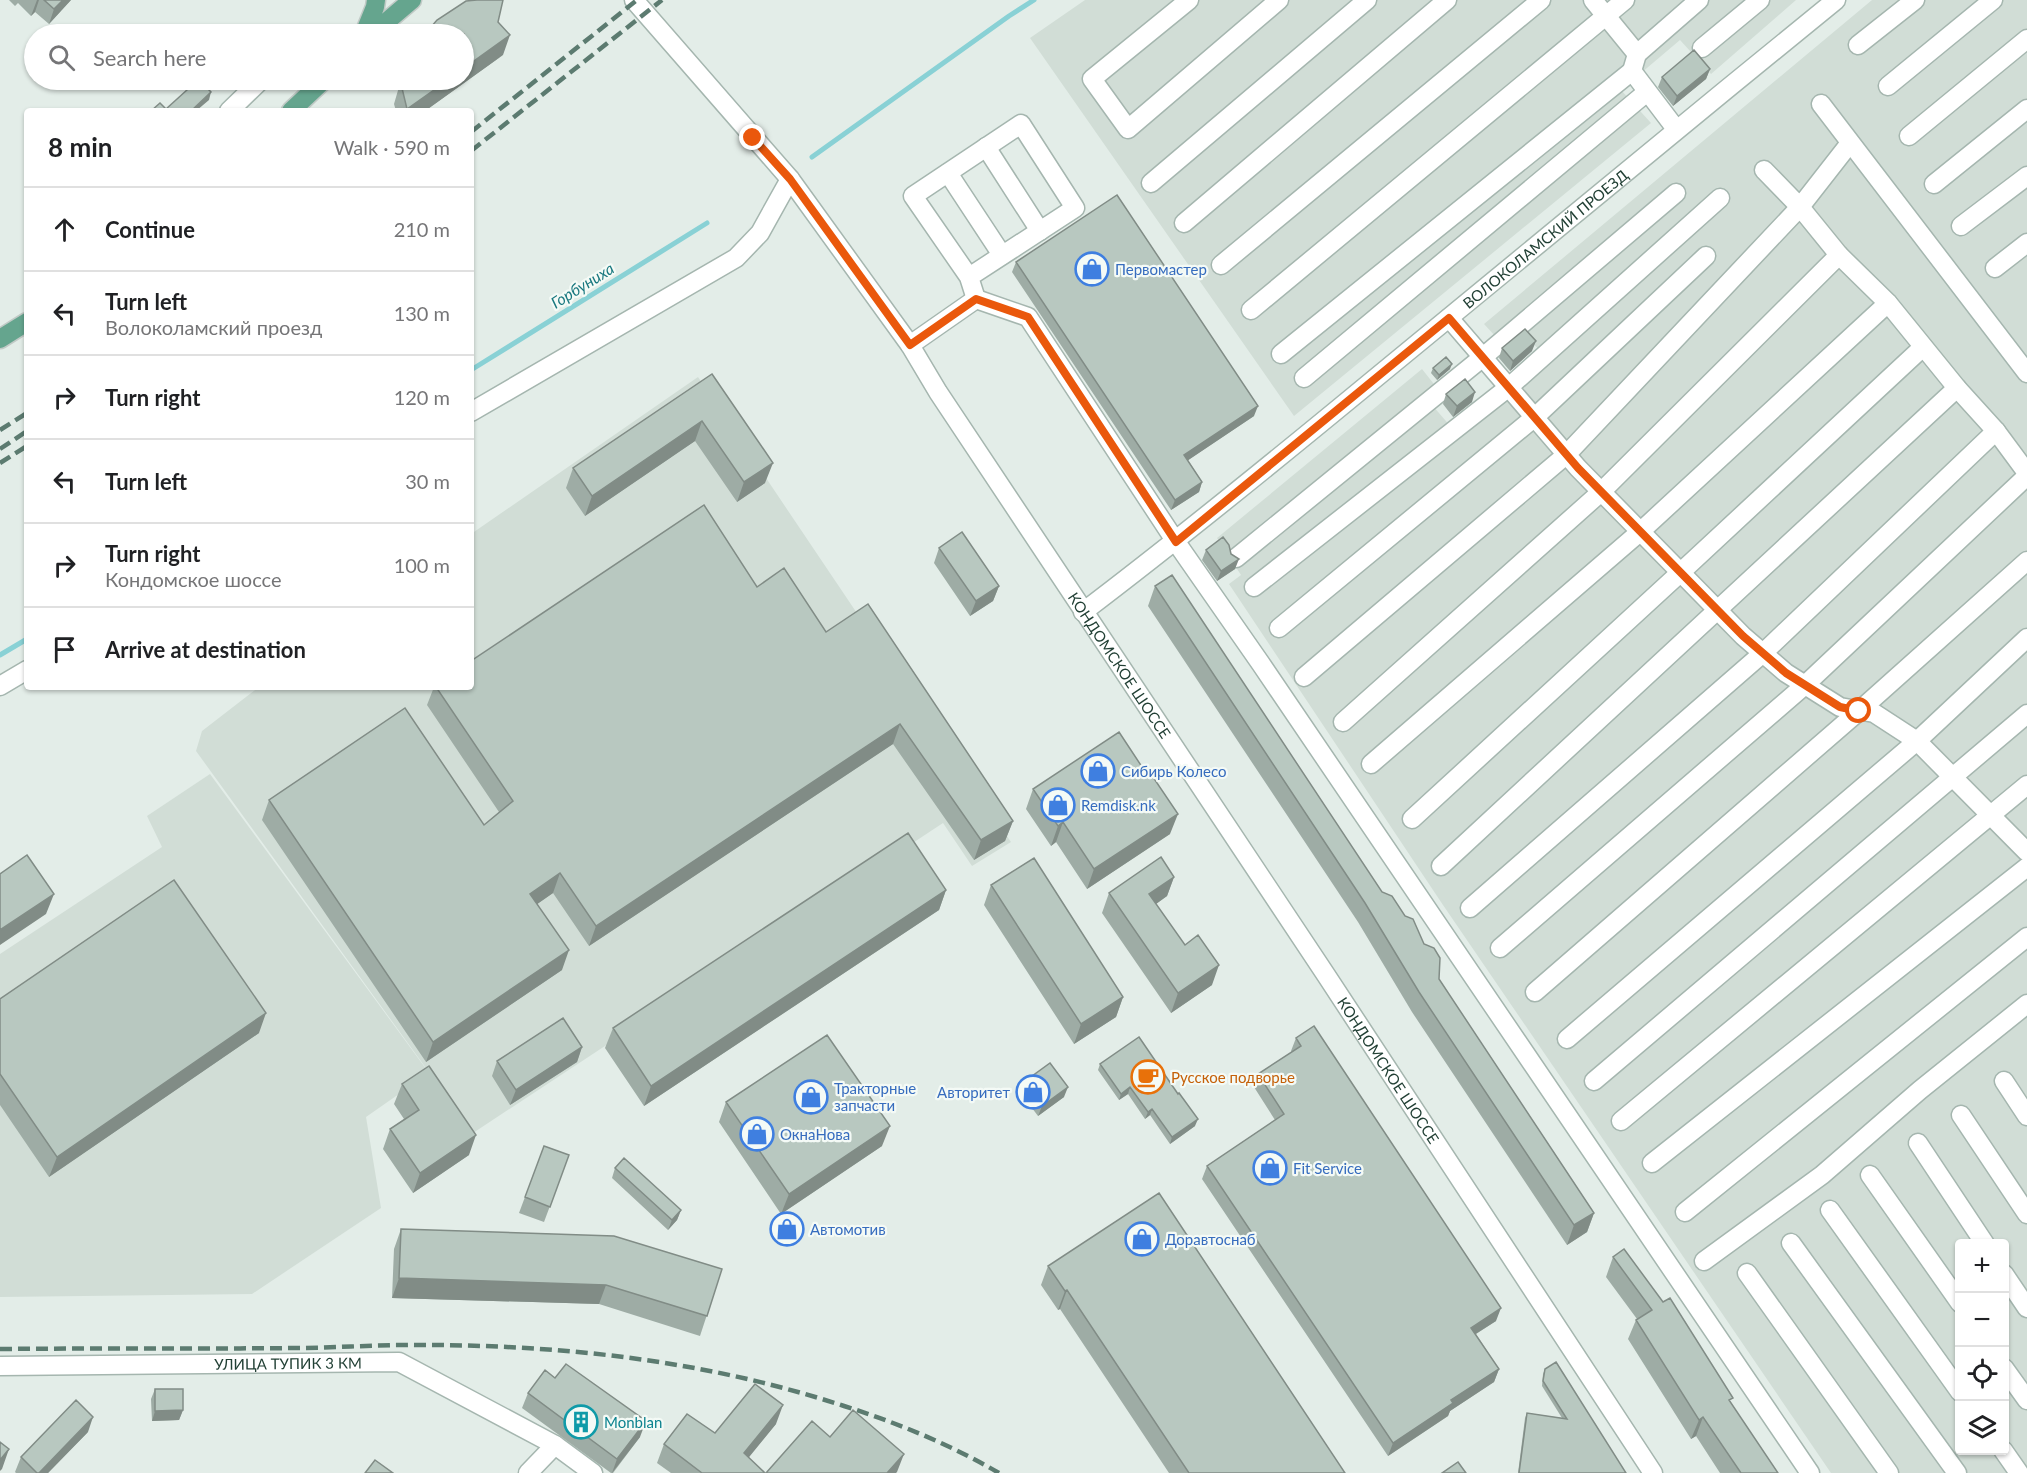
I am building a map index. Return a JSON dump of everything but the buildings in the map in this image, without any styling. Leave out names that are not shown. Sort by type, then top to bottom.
[{"type":"main road","points":[[368,24],[376,0]]},
{"type":"main road","points":[[384,24],[412,0]]},
{"type":"main road","points":[[294,108],[313,90]]},
{"type":"main road","points":[[0,339],[24,324]]},
{"type":"street","name":"КОНДОМСКОЕ ШОССЕ","points":[[634,0],[790,179],[910,345],[938,392],[1326,975],[1653,1473]]},
{"type":"street","points":[[1189,0],[1092,80],[1128,129],[1279,0]]},
{"type":"street","points":[[1151,183],[1367,0]]},
{"type":"street","points":[[1184,223],[1447,0]]},
{"type":"street","points":[[1221,265],[1541,0]]},
{"type":"street","points":[[1593,0],[1606,16],[1635,63],[1647,92],[1676,129]]},
{"type":"street","points":[[1251,310],[1625,0]]},
{"type":"street","points":[[1281,354],[1635,63],[1699,0]]},
{"type":"street","points":[[1702,48],[1760,0]]},
{"type":"street","name":"ВОЛОКОЛАМСКИЙ ПРОЕЗД","points":[[1083,612],[1176,542],[1676,129],[1836,0]]},
{"type":"street","points":[[1858,45],[1915,0]]},
{"type":"street","points":[[1888,86],[1993,0]]},
{"type":"street","points":[[1909,136],[2027,39]]},
{"type":"street","points":[[232,108],[251,90]]},
{"type":"street","points":[[1304,378],[1647,92]]},
{"type":"street","points":[[1821,104],[2027,373]]},
{"type":"street","points":[[1934,184],[2027,109]]},
{"type":"street","points":[[969,277],[1075,208],[1021,124],[913,196],[969,277],[976,299]]},
{"type":"street","points":[[1304,677],[1566,454],[1800,207],[1850,143]]},
{"type":"street","points":[[986,147],[1040,231]]},
{"type":"street","points":[[1500,948],[1805,685],[2027,475],[1996,431],[1957,388],[1888,303],[1839,255],[1800,207],[1764,170]]},
{"type":"street","points":[[948,173],[1002,255]]},
{"type":"street","points":[[1961,226],[2027,176]]},
{"type":"street","points":[[474,410],[736,258],[760,233],[790,179]]},
{"type":"street","points":[[1236,558],[1483,357],[1676,193]]},
{"type":"street","points":[[1254,587],[1509,387],[1720,198]]},
{"type":"street","points":[[1995,268],[2027,243]]},
{"type":"street","points":[[1343,722],[1601,492],[1839,255]]},
{"type":"street","points":[[1279,628],[1535,417],[1706,256]]},
{"type":"street","points":[[910,345],[976,299]]},
{"type":"street","points":[[976,299],[1028,317],[1176,542],[1810,1473]]},
{"type":"street","points":[[1371,764],[1641,531],[1888,303]]},
{"type":"street","points":[[1449,318],[1601,492],[1743,636],[1786,673],[1840,707],[1874,713],[1917,741],[2027,852]]},
{"type":"street","points":[[1412,819],[1923,346]]},
{"type":"street","points":[[1441,866],[1957,388]]},
{"type":"street","points":[[1470,908],[1763,653],[1996,431]]},
{"type":"street","points":[[1535,992],[1859,711],[2027,561]]},
{"type":"street","points":[[1568,1039],[1917,741],[2027,638]]},
{"type":"street","points":[[0,686],[24,672]]},
{"type":"street","points":[[1594,1081],[2027,714]]},
{"type":"street","points":[[1621,1121],[2027,785]]},
{"type":"street","points":[[1652,1163],[2027,867]]},
{"type":"street","points":[[1684,1212],[2027,938]]},
{"type":"street","points":[[1704,1261],[1822,1176],[1920,1090],[2027,1004]]},
{"type":"street","points":[[2004,1081],[2027,1116]]},
{"type":"street","points":[[1961,1115],[2027,1214]]},
{"type":"street","points":[[1918,1143],[1982,1239]]},
{"type":"street","points":[[1870,1175],[1955,1297]]},
{"type":"street","points":[[1830,1210],[1955,1386]]},
{"type":"street","points":[[1791,1243],[1957,1473]]},
{"type":"street","points":[[1747,1273],[1889,1473]]},
{"type":"street","points":[[2009,1281],[2027,1308]]},
{"type":"street","name":"УЛИЦА ТУПИК 3 КМ","points":[[0,1366],[399,1362],[555,1444],[593,1473]]},
{"type":"street","points":[[2009,1375],[2027,1400]]},
{"type":"street","points":[[528,1473],[555,1444]]},
{"type":"street","points":[[2006,1455],[2019,1473]]},
{"type":"shaded area","points":[[1085,0],[1796,0],[1711,74],[1680,40],[1621,90],[1651,123],[1294,416],[1030,38]]},
{"type":"shaded area","points":[[1872,0],[2027,0],[2027,1473],[1831,1473],[1443,905],[1229,584],[1241,575],[1217,538],[1422,369],[1437,388],[1426,398],[1458,435],[1549,360],[1513,323],[1497,338],[1484,324]]},
{"type":"shaded area","points":[[698,377],[1011,842],[972,866],[943,823],[473,1133],[196,751],[202,731],[255,690],[474,690],[474,532]]},
{"type":"shaded area","points":[[210,774],[429,1073],[366,1117],[381,1208],[252,1294],[0,1297],[0,954],[162,847],[147,816]]},
{"type":"waterway","name":"Горбуниха","points":[[812,157],[1034,0]]},
{"type":"waterway","name":"Горбуниха","points":[[474,368],[707,223]]},
{"type":"waterway","name":"Горбуниха","points":[[0,655],[24,641]]},
{"type":"railway","points":[[474,130],[637,0]]},
{"type":"railway","points":[[474,149],[662,0]]},
{"type":"railway","points":[[0,430],[24,415]]},
{"type":"railway","points":[[0,449],[24,433]]},
{"type":"railway","points":[[0,463],[24,448]]},
{"type":"railway","points":[[0,1349],[461,1345],[572,1351],[627,1357],[736,1376],[844,1406],[924,1435],[999,1473]]},
{"type":"place","name":"Первомастер","points":[[1092,269]]},
{"type":"place","name":"Сибирь Колесо","points":[[1098,771]]},
{"type":"place","name":"Remdisk.nk","points":[[1058,805]]},
{"type":"place","name":"Русское подворье","points":[[1148,1077]]},
{"type":"place","name":"Авторитет","points":[[1033,1092]]},
{"type":"place","name":"Тракторные запчасти","points":[[811,1097]]},
{"type":"place","name":"ОкнаНова","points":[[757,1134]]},
{"type":"place","name":"Fit Service","points":[[1270,1168]]},
{"type":"place","name":"Автомотив","points":[[787,1229]]},
{"type":"place","name":"Доравтоснаб","points":[[1142,1239]]},
{"type":"place","name":"Monblan","points":[[581,1422]]},
{"type":"route","points":[[753,138],[790,179],[910,345],[976,299],[1028,317],[1176,542],[1449,318],[1578,468],[1743,636],[1786,673],[1840,707],[1859,711]]}]
